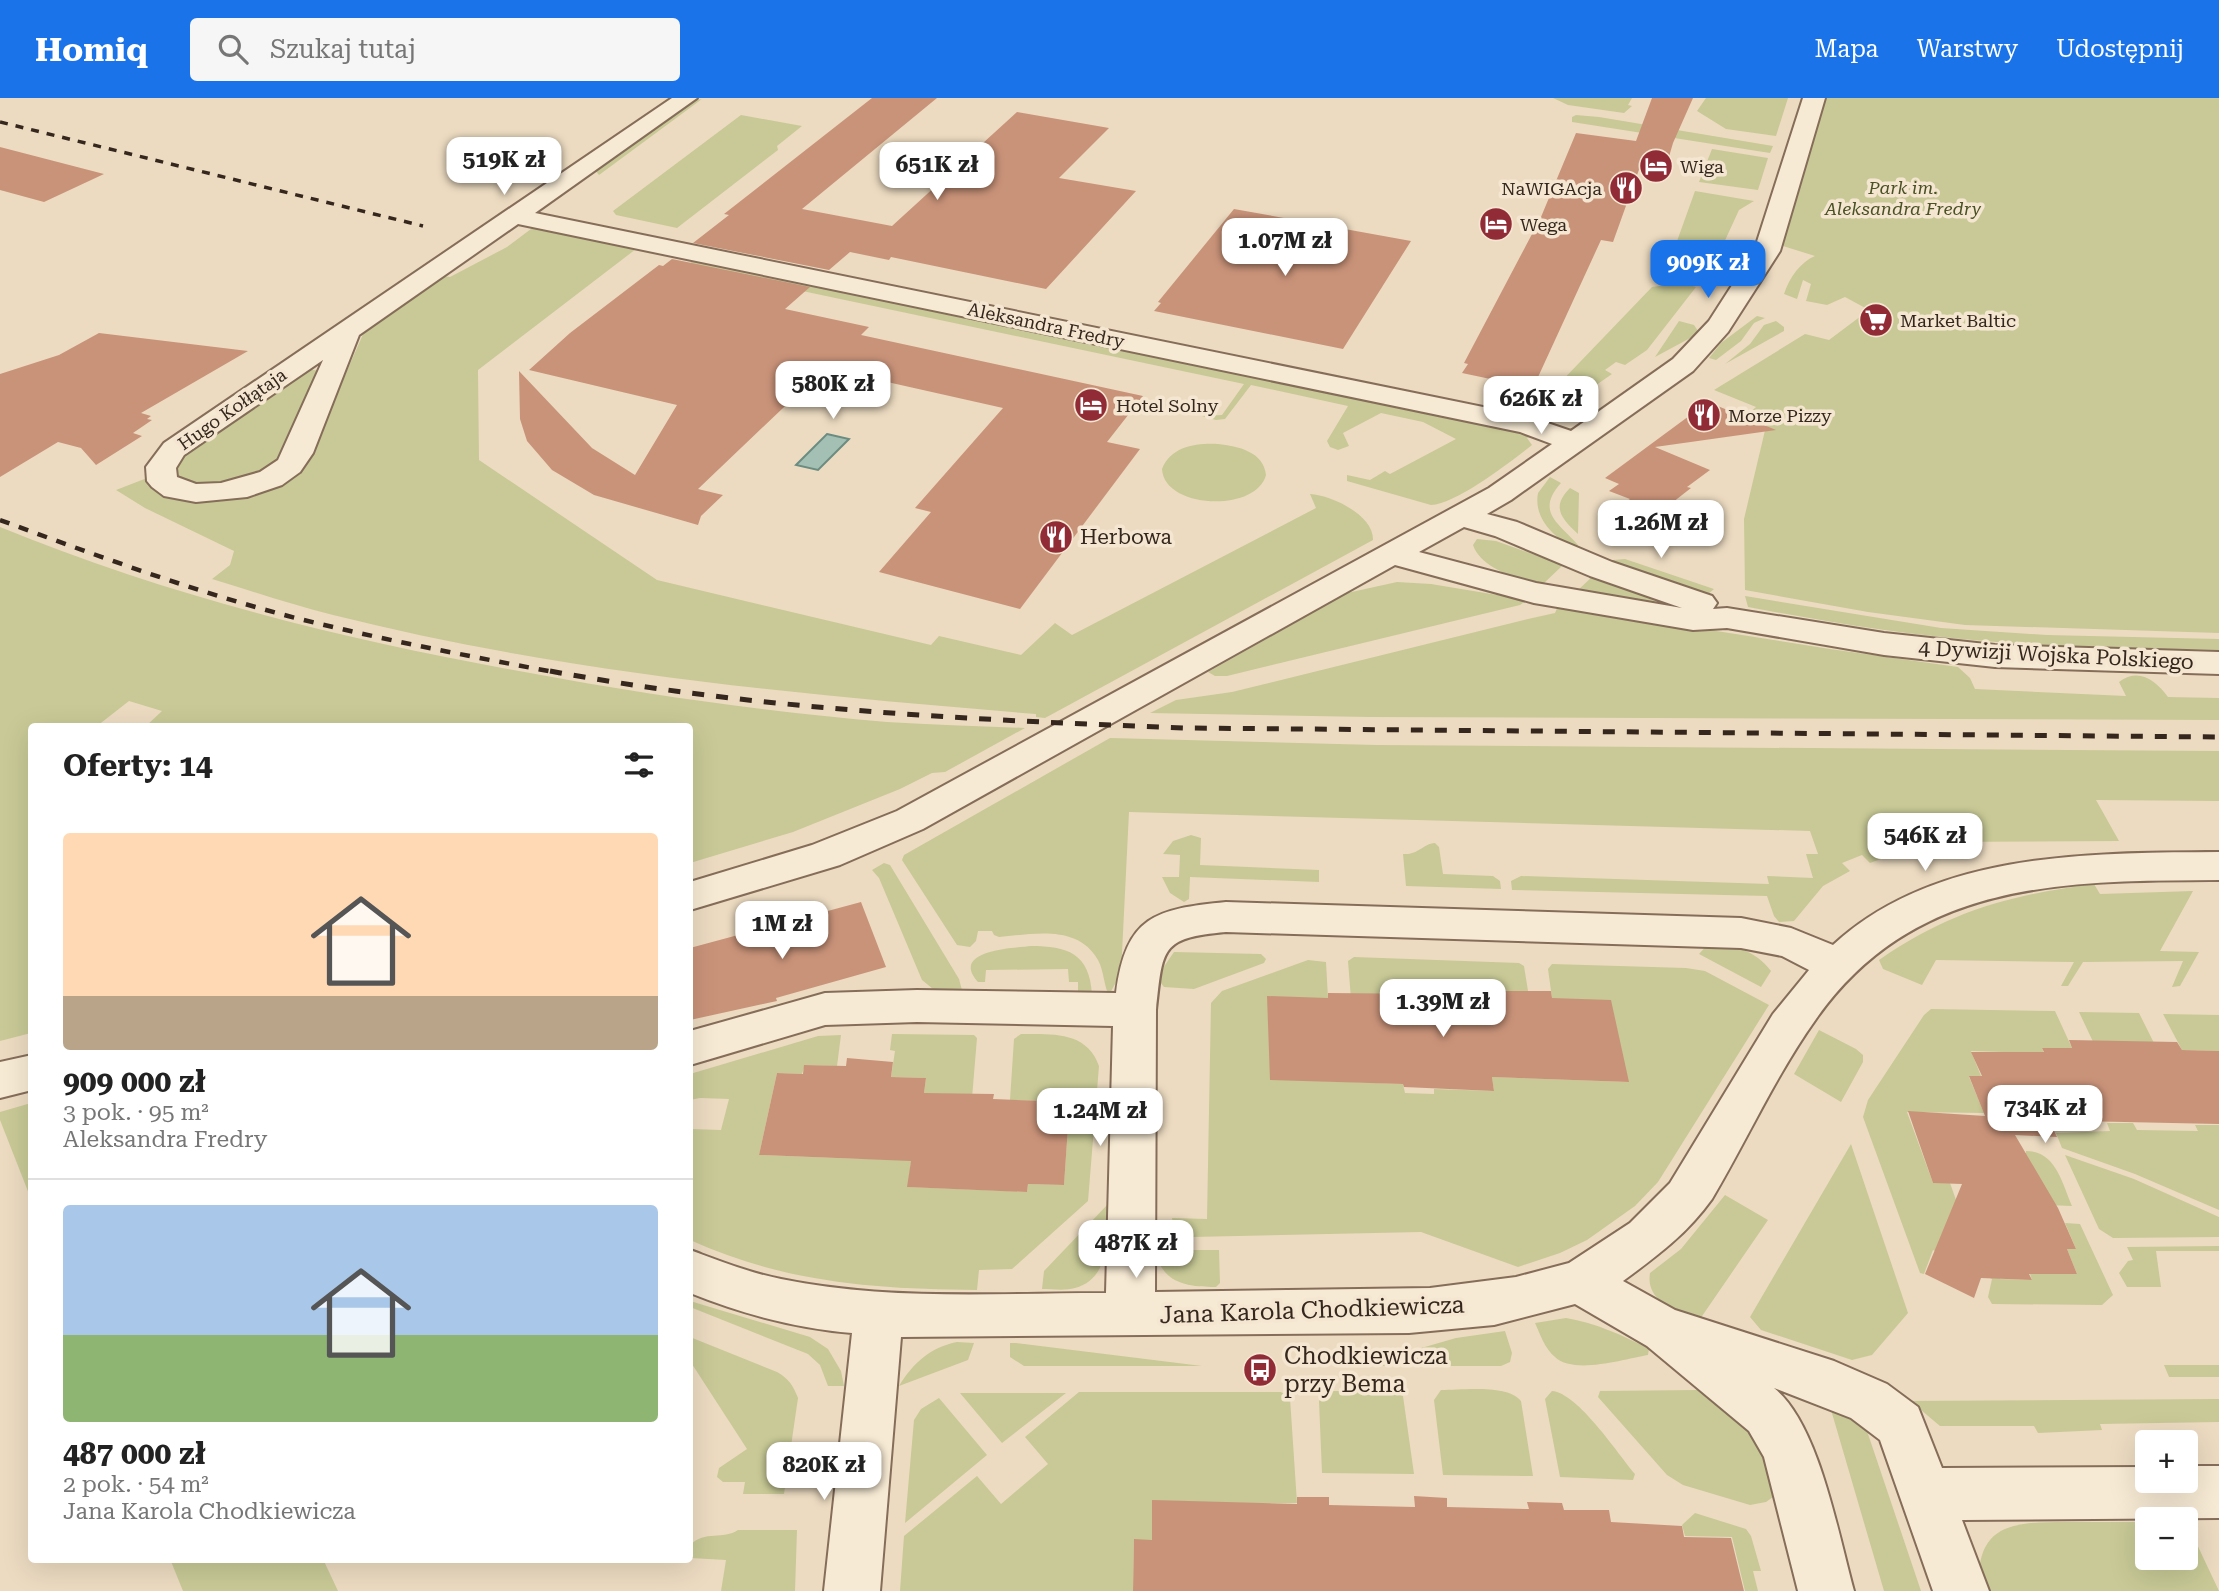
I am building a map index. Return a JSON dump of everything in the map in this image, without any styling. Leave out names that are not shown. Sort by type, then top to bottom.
[{"type":"street","name":"Hugo Kołłątaja","points":[[346,332],[332,377],[298,454],[286,469],[260,484],[216,495],[181,491],[163,480],[162,462],[174,449],[686,98]]},
{"type":"street","points":[[693,895],[813,860],[910,820],[1462,516],[1500,494],[1575,442],[1683,365],[1711,335],[1736,302],[1770,244],[1814,98]]},
{"type":"street","name":"Aleksandra Fredry","points":[[516,216],[1527,425],[1575,442]]},
{"type":"street","name":"4 Dywizji Wojska Polskiego","points":[[1500,494],[1521,522],[1570,558]]},
{"type":"street","name":"4 Dywizji Wojska Polskiego","points":[[1462,516],[1506,529],[1570,558],[1694,600],[1727,618]]},
{"type":"street","name":"4 Dywizji Wojska Polskiego","points":[[1407,546],[1534,593],[1693,620],[1727,618],[1884,644],[1968,654],[2219,663]]},
{"type":"street","name":"Jana Karola Chodkiewicza","points":[[693,1271],[730,1286],[792,1302],[879,1313],[1130,1315],[1450,1309],[1580,1282],[1658,1231],[1681,1208],[1806,1000],[1836,965],[1891,921],[1919,908],[2007,877],[2098,866],[2219,866]]},
{"type":"street","name":"Jana Karola Chodkiewicza","points":[[1130,1315],[1135,1010],[1145,948],[1154,934],[1168,925],[1186,920],[1226,918],[1741,933],[1791,943],[1836,965]]},
{"type":"street","points":[[693,1047],[825,1009],[917,1006],[1135,1010]]},
{"type":"street","points":[[0,1080],[28,1073]]},
{"type":"street","points":[[1580,1282],[1664,1330],[1768,1414],[1788,1448],[1826,1591]]},
{"type":"street","points":[[852,1591],[879,1313]]},
{"type":"street","points":[[1664,1330],[1705,1341],[1834,1385],[1869,1401],[1900,1424],[1961,1591]]},
{"type":"street","points":[[1926,1494],[2219,1492]]},
{"type":"green space","points":[[1553,98],[1632,98],[1628,105],[1632,106],[1624,113],[1568,105]]},
{"type":"green space","points":[[1706,98],[1788,98],[1776,136],[1726,129],[1697,111]]},
{"type":"green space","name":"Park im. Aleksandra Fredry","points":[[1826,98],[2219,98],[2219,633],[1965,625],[1868,612],[1745,590],[1744,519],[1767,422],[1748,414],[1756,407],[1714,390],[1805,334],[1829,340],[1869,310],[1845,297],[1827,305],[1806,301],[1811,284],[1803,280],[1797,299],[1784,294],[1797,270],[1815,256],[1783,246]]},
{"type":"green space","points":[[702,99],[599,175],[595,170],[693,101]]},
{"type":"green space","points":[[741,115],[802,126],[777,146],[778,150],[677,228],[616,215],[613,211]]},
{"type":"green space","points":[[1576,115],[1773,146],[1770,153],[1572,122],[1572,117]]},
{"type":"green space","points":[[1712,149],[1768,158],[1758,190],[1699,182]]},
{"type":"green space","points":[[1695,191],[1754,201],[1739,210],[1722,247],[1702,278],[1667,269]]},
{"type":"green space","points":[[535,226],[636,249],[478,370],[479,460],[657,580],[931,645],[939,636],[1021,655],[1055,623],[1072,635],[1316,508],[1310,494],[1329,498],[1350,508],[1367,522],[1373,540],[1045,718],[1036,717],[1036,714],[771,690],[595,667],[420,635],[333,615],[212,579],[230,565],[234,551],[145,508],[116,490],[147,478],[155,490],[172,498],[197,502],[251,495],[310,455],[364,332],[443,276],[450,277],[507,247]]},
{"type":"green space","points":[[693,259],[1534,435],[1527,438],[1532,445],[1469,490],[1442,503],[1431,505],[1347,481],[1347,475],[1370,480],[1385,471],[1390,474],[1456,439],[1423,422],[1381,413],[1343,433],[1349,446],[1338,450],[1330,447],[1327,441],[1348,406],[1251,385],[1225,419],[1216,420],[1202,416],[1222,415],[1244,384],[688,267]]},
{"type":"green space","points":[[1682,283],[1696,287],[1647,350],[1625,365],[1616,362],[1605,370],[1612,374],[1589,390],[1565,419],[1531,413],[1652,287]]},
{"type":"green space","points":[[1757,316],[1765,318],[1754,323],[1741,341],[1716,360],[1709,358],[1721,343]]},
{"type":"green space","points":[[1679,321],[1694,325],[1698,331],[1694,336],[1655,357]]},
{"type":"green space","points":[[1776,321],[1784,327],[1784,331],[1725,364],[1750,344],[1764,325]]},
{"type":"green space","points":[[308,369],[320,371],[290,442],[273,465],[254,475],[213,485],[193,484],[175,476],[173,466],[179,455]]},
{"type":"green space","points":[[1218,444],[1249,452],[1260,461],[1266,475],[1259,487],[1246,496],[1211,501],[1178,492],[1167,482],[1162,469],[1172,455],[1193,445]]},
{"type":"green space","points":[[1550,477],[1561,483],[1553,493],[1550,510],[1557,523],[1578,545],[1577,551],[1554,534],[1539,512],[1538,493]]},
{"type":"green space","points":[[1570,488],[1579,493],[1578,534],[1560,512],[1561,501]]},
{"type":"green space","points":[[0,527],[64,552],[195,596],[395,647],[619,689],[753,708],[887,722],[1025,728],[945,772],[932,773],[900,789],[793,832],[693,862],[693,723],[149,723],[162,711],[129,701],[101,723],[28,723],[28,1034],[0,1041]]},
{"type":"green space","points":[[1477,539],[1496,541],[1563,565],[1541,586],[1492,567],[1477,553],[1473,545]]},
{"type":"green space","points":[[1625,559],[1714,589],[1706,596],[1607,563]]},
{"type":"green space","points":[[1594,575],[1695,611],[1576,592]]},
{"type":"green space","points":[[1397,582],[1431,584],[1527,600],[1520,605],[1227,676],[1215,676],[1208,672],[1347,593]]},
{"type":"green space","points":[[1745,596],[1941,628],[2047,635],[2219,639],[2219,650],[2044,645],[1925,635],[1748,607]]},
{"type":"green space","points":[[1558,606],[1958,667],[1970,678],[1975,689],[2126,696],[2119,682],[2140,676],[2152,681],[2168,697],[2219,698],[2219,720],[1369,717],[1150,713],[1176,700],[1232,692],[1555,613]]},
{"type":"green space","points":[[1110,738],[1376,745],[2219,751],[2219,801],[2096,800],[2119,841],[1935,842],[1924,843],[1870,863],[1862,855],[1842,863],[1850,871],[1823,886],[1794,921],[1779,922],[1767,896],[1512,890],[1511,881],[1521,876],[1769,884],[1767,876],[1813,878],[1806,854],[1818,854],[1810,831],[1129,812],[1121,973],[1109,995],[1098,960],[1079,941],[1067,936],[1040,933],[999,937],[992,931],[978,931],[976,941],[970,947],[957,945],[902,860],[904,855]]},
{"type":"green space","points":[[1191,835],[1201,838],[1200,865],[1319,870],[1319,882],[1190,877],[1189,899],[1184,902],[1170,893],[1162,877],[1179,877],[1180,855],[1163,854],[1173,841]]},
{"type":"green space","points":[[1435,843],[1439,847],[1443,874],[1493,876],[1500,881],[1501,889],[1406,886],[1403,854],[1413,853]]},
{"type":"green space","points":[[884,863],[890,865],[959,979],[963,994],[933,989],[922,980],[879,878],[872,870]]},
{"type":"green space","points":[[2094,884],[2100,894],[2193,891],[2160,951],[2199,952],[2180,986],[2172,987],[2183,961],[2083,962],[2068,986],[2061,986],[2074,962],[1936,960],[1922,985],[1883,969],[1879,960],[1905,943],[1956,917],[2008,900]]},
{"type":"green space","points":[[1708,944],[1751,953],[1771,971],[1761,987],[1699,954]]},
{"type":"green space","points":[[1031,946],[1066,950],[1074,955],[1087,970],[1092,995],[1078,994],[1078,982],[1069,982],[1068,969],[986,970],[985,982],[978,982],[971,971],[972,963],[978,957],[1000,950]]},
{"type":"green space","points":[[1174,952],[1261,954],[1266,959],[1264,963],[1194,989],[1164,987],[1160,982],[1161,971]]},
{"type":"green space","points":[[1354,957],[1519,963],[1524,966],[1529,997],[1467,995],[1465,986],[1439,985],[1439,994],[1412,993],[1351,999],[1348,961]]},
{"type":"green space","points":[[1308,960],[1326,962],[1328,998],[1270,1079],[1403,1084],[1405,1093],[1434,1094],[1434,1089],[1494,1091],[1492,1077],[1628,1082],[1552,998],[1548,969],[1552,964],[1686,968],[1705,971],[1769,1005],[1658,1182],[1635,1206],[1587,1240],[1560,1253],[1518,1267],[1421,1232],[1192,1237],[1184,1235],[1178,1232],[1172,1218],[1207,1219],[1211,1003],[1222,991]]},
{"type":"green space","points":[[1931,1009],[2055,1011],[2072,1048],[2042,1048],[2046,1058],[2006,1058],[2003,1052],[1971,1051],[1981,1076],[1969,1077],[1984,1113],[1907,1112],[1933,1183],[1950,1183],[1961,1214],[1976,1215],[2000,1279],[2032,1280],[2030,1274],[2077,1274],[2067,1249],[2076,1249],[2065,1223],[2080,1224],[2113,1295],[2102,1305],[1992,1304],[1988,1297],[1992,1279],[1933,1250],[1924,1274],[1920,1273],[1863,1117],[1868,1100],[1924,1015]]},
{"type":"green space","points":[[2079,1012],[2139,1013],[2157,1049],[2096,1048]]},
{"type":"green space","points":[[2163,1014],[2219,1015],[2219,1051],[2182,1050]]},
{"type":"green space","points":[[1819,1030],[1863,1055],[1863,1062],[1841,1102],[1794,1074]]},
{"type":"green space","points":[[892,1034],[974,1035],[977,1038],[971,1110],[922,1108],[926,1078],[891,1077],[895,1051],[890,1050]]},
{"type":"green space","points":[[1021,1034],[1056,1035],[1077,1040],[1086,1046],[1099,1066],[1088,1201],[1012,1269],[979,1270],[977,1290],[866,1285],[831,1281],[761,1266],[693,1241],[693,1129],[721,1130],[729,1099],[693,1099],[693,1073],[818,1036],[841,1035],[837,1066],[805,1065],[802,1074],[777,1073],[759,1155],[860,1159],[912,1155],[908,1187],[1027,1192],[1028,1184],[1064,1185],[1069,1112],[1044,1111],[1045,1101],[1010,1100],[1014,1039]]},
{"type":"green space","points":[[28,1104],[28,1191],[0,1120],[0,1112]]},
{"type":"green space","points":[[2107,1123],[2133,1123],[2137,1130],[2198,1131],[2195,1125],[2219,1125],[2219,1210],[2135,1174],[2062,1148],[2056,1133],[2110,1131]]},
{"type":"green space","points":[[1851,1144],[1908,1313],[1872,1355],[1852,1360],[1761,1330],[1750,1317]]},
{"type":"green space","points":[[2036,1152],[2051,1162],[2061,1178],[2072,1206],[2047,1205],[2017,1153]]},
{"type":"green space","points":[[2065,1155],[2134,1179],[2219,1217],[2219,1237],[2113,1238],[2099,1229]]},
{"type":"green space","points":[[1725,1195],[1768,1220],[1698,1322],[1658,1298],[1650,1283],[1650,1273],[1681,1249]]},
{"type":"green space","points":[[1109,1203],[1105,1253],[1096,1275],[1075,1288],[1042,1289],[1044,1271]]},
{"type":"green space","points":[[1154,1242],[1176,1250],[1219,1250],[1220,1283],[1216,1287],[1203,1287],[1173,1279],[1160,1265]]},
{"type":"green space","points":[[2219,1246],[2219,1251],[2156,1251],[2161,1287],[2127,1287],[2119,1273],[2128,1261],[2133,1260],[2127,1247]]},
{"type":"green space","points":[[693,1302],[810,1337],[828,1349],[841,1371],[844,1386],[828,1386],[820,1365],[808,1354],[693,1308]]},
{"type":"green space","points":[[1566,1318],[1619,1334],[1649,1349],[1648,1355],[1600,1364],[1574,1365],[1563,1362],[1548,1350],[1535,1323]]},
{"type":"green space","points":[[1505,1331],[1512,1353],[1510,1362],[1501,1366],[1359,1366],[1456,1338]]},
{"type":"green space","points":[[693,1338],[777,1372],[785,1377],[798,1398],[784,1494],[743,1494],[745,1482],[723,1482],[717,1477],[719,1468],[747,1449],[693,1366]]},
{"type":"green space","points":[[957,1342],[974,1343],[968,1360],[899,1386],[923,1357]]},
{"type":"green space","points":[[1010,1343],[1202,1366],[1024,1366],[1010,1357]]},
{"type":"green space","points":[[2164,1365],[2219,1365],[2219,1377],[2169,1377]]},
{"type":"green space","points":[[1441,1390],[1496,1390],[1506,1392],[1521,1401],[1533,1476],[1443,1475],[1434,1400]]},
{"type":"green space","points":[[1698,1390],[1750,1423],[1784,1489],[1766,1502],[1750,1505],[1683,1485],[1667,1475],[1598,1397],[1600,1391]]},
{"type":"green space","points":[[1325,1391],[1395,1391],[1403,1396],[1414,1474],[1322,1473],[1319,1401]]},
{"type":"green space","points":[[1552,1391],[1574,1402],[1585,1413],[1635,1474],[1633,1480],[1560,1477],[1545,1399]]},
{"type":"green space","points":[[1079,1392],[1281,1392],[1290,1398],[1297,1503],[1252,1503],[1252,1519],[1152,1500],[1152,1540],[1134,1540],[1133,1591],[900,1591],[904,1536],[977,1476],[1001,1504],[1048,1464],[1025,1437]]},
{"type":"green space","points":[[960,1393],[1066,1393],[1002,1443]]},
{"type":"green space","points":[[939,1398],[987,1455],[905,1523],[914,1420],[921,1409]]},
{"type":"green space","points":[[2219,1399],[2219,1422],[2100,1424],[2102,1430],[2038,1433],[2034,1426],[1940,1426],[1921,1410],[1904,1401]]},
{"type":"green space","points":[[1829,1403],[1852,1414],[1866,1428],[1921,1591],[1884,1591]]},
{"type":"green space","points":[[1695,1513],[1746,1529],[1751,1536],[1761,1571],[1753,1571],[1758,1591],[1745,1591],[1732,1537],[1685,1536],[1682,1525]]},
{"type":"green space","points":[[2046,1522],[2135,1522],[2135,1570],[2198,1570],[2198,1546],[2219,1591],[1979,1591],[1979,1569],[1983,1552],[1990,1540],[2000,1531],[2013,1526]]},
{"type":"green space","points":[[738,1530],[797,1530],[795,1591],[721,1591],[726,1560],[693,1558],[693,1542],[708,1536]]},
{"type":"green space","points":[[172,1563],[325,1563],[338,1591],[183,1591]]},
{"type":"shaded area","points":[[827,434],[849,439],[818,470],[796,465]]},
{"type":"building","points":[[872,98],[937,98],[802,209],[892,226],[1017,112],[1109,128],[1059,178],[1136,191],[1046,289],[891,257],[889,260],[850,252],[829,270],[693,243],[729,215],[724,214]]},
{"type":"building","points":[[1652,98],[1693,98],[1673,143],[1666,167],[1641,164],[1613,242],[1601,240],[1533,388],[1462,373],[1468,364],[1464,363],[1541,217],[1576,133],[1636,141]]},
{"type":"building","points":[[0,147],[104,174],[44,202],[0,190]]},
{"type":"building","points":[[1234,209],[1411,241],[1343,349],[1154,311],[1161,303],[1158,302]]},
{"type":"building","points":[[672,259],[810,287],[785,309],[869,327],[861,335],[1143,396],[1107,442],[1140,449],[1020,609],[879,572],[931,512],[915,508],[1003,408],[825,368],[698,489],[723,495],[701,516],[698,525],[594,495],[552,470],[527,441],[520,419],[519,371],[592,448],[635,475],[677,405],[529,370],[570,333],[659,265],[663,266]]},
{"type":"building","points":[[99,333],[248,351],[141,413],[151,416],[147,419],[152,420],[133,433],[142,436],[96,465],[81,448],[58,442],[0,477],[0,374],[59,355]]},
{"type":"building","points":[[1708,402],[1776,430],[1655,447],[1710,470],[1668,506],[1681,512],[1644,540],[1601,520],[1630,499],[1609,491],[1619,484],[1605,478]]},
{"type":"building","points":[[861,902],[886,967],[776,998],[777,1001],[693,1019],[693,947]]},
{"type":"building","points":[[1439,991],[1551,991],[1552,998],[1611,1000],[1629,1082],[1492,1077],[1494,1091],[1404,1087],[1403,1084],[1270,1080],[1267,996],[1328,998],[1328,993],[1439,994]]},
{"type":"building","points":[[2069,1040],[2177,1042],[2182,1050],[2219,1051],[2219,1124],[2077,1121],[2081,1129],[2053,1129],[2057,1137],[2015,1135],[2058,1208],[2076,1249],[2067,1249],[2077,1274],[2029,1274],[2032,1280],[1981,1278],[1974,1298],[1925,1274],[1962,1184],[1933,1183],[1908,1111],[1985,1116],[1969,1076],[1982,1076],[1971,1052],[2044,1052],[2042,1048],[2072,1048]]},
{"type":"building","points":[[847,1058],[893,1062],[891,1077],[926,1078],[924,1093],[994,1094],[993,1099],[1045,1101],[1044,1111],[1069,1112],[1064,1185],[1028,1184],[1027,1192],[907,1187],[911,1161],[759,1155],[777,1073],[803,1074],[804,1065],[846,1066]]},
{"type":"building","points":[[1414,1496],[1447,1498],[1447,1507],[1529,1509],[1527,1502],[1562,1503],[1564,1510],[1609,1510],[1611,1522],[1682,1526],[1684,1537],[1731,1538],[1744,1591],[1133,1591],[1134,1539],[1152,1540],[1152,1500],[1297,1504],[1297,1497],[1329,1497],[1329,1505],[1415,1507]]},
{"type":"railway","points":[[0,122],[423,226]]},
{"type":"railway","points":[[0,520],[107,559],[251,606],[389,640],[559,673]]},
{"type":"railway","points":[[550,671],[787,704],[946,717],[1106,725],[1186,728],[2219,737]]},
{"type":"place","name":"Wiga","points":[[1656,166]]},
{"type":"place","name":"NaWIGAcja","points":[[1626,188]]},
{"type":"place","name":"Wega","points":[[1496,224]]},
{"type":"place","name":"Market Baltic","points":[[1876,320]]},
{"type":"place","name":"Hotel Solny","points":[[1091,405]]},
{"type":"place","name":"Morze Pizzy","points":[[1704,415]]},
{"type":"place","name":"Herbowa","points":[[1056,537]]},
{"type":"place","name":"Chodkiewicza przy Bema","points":[[1260,1370]]}]
